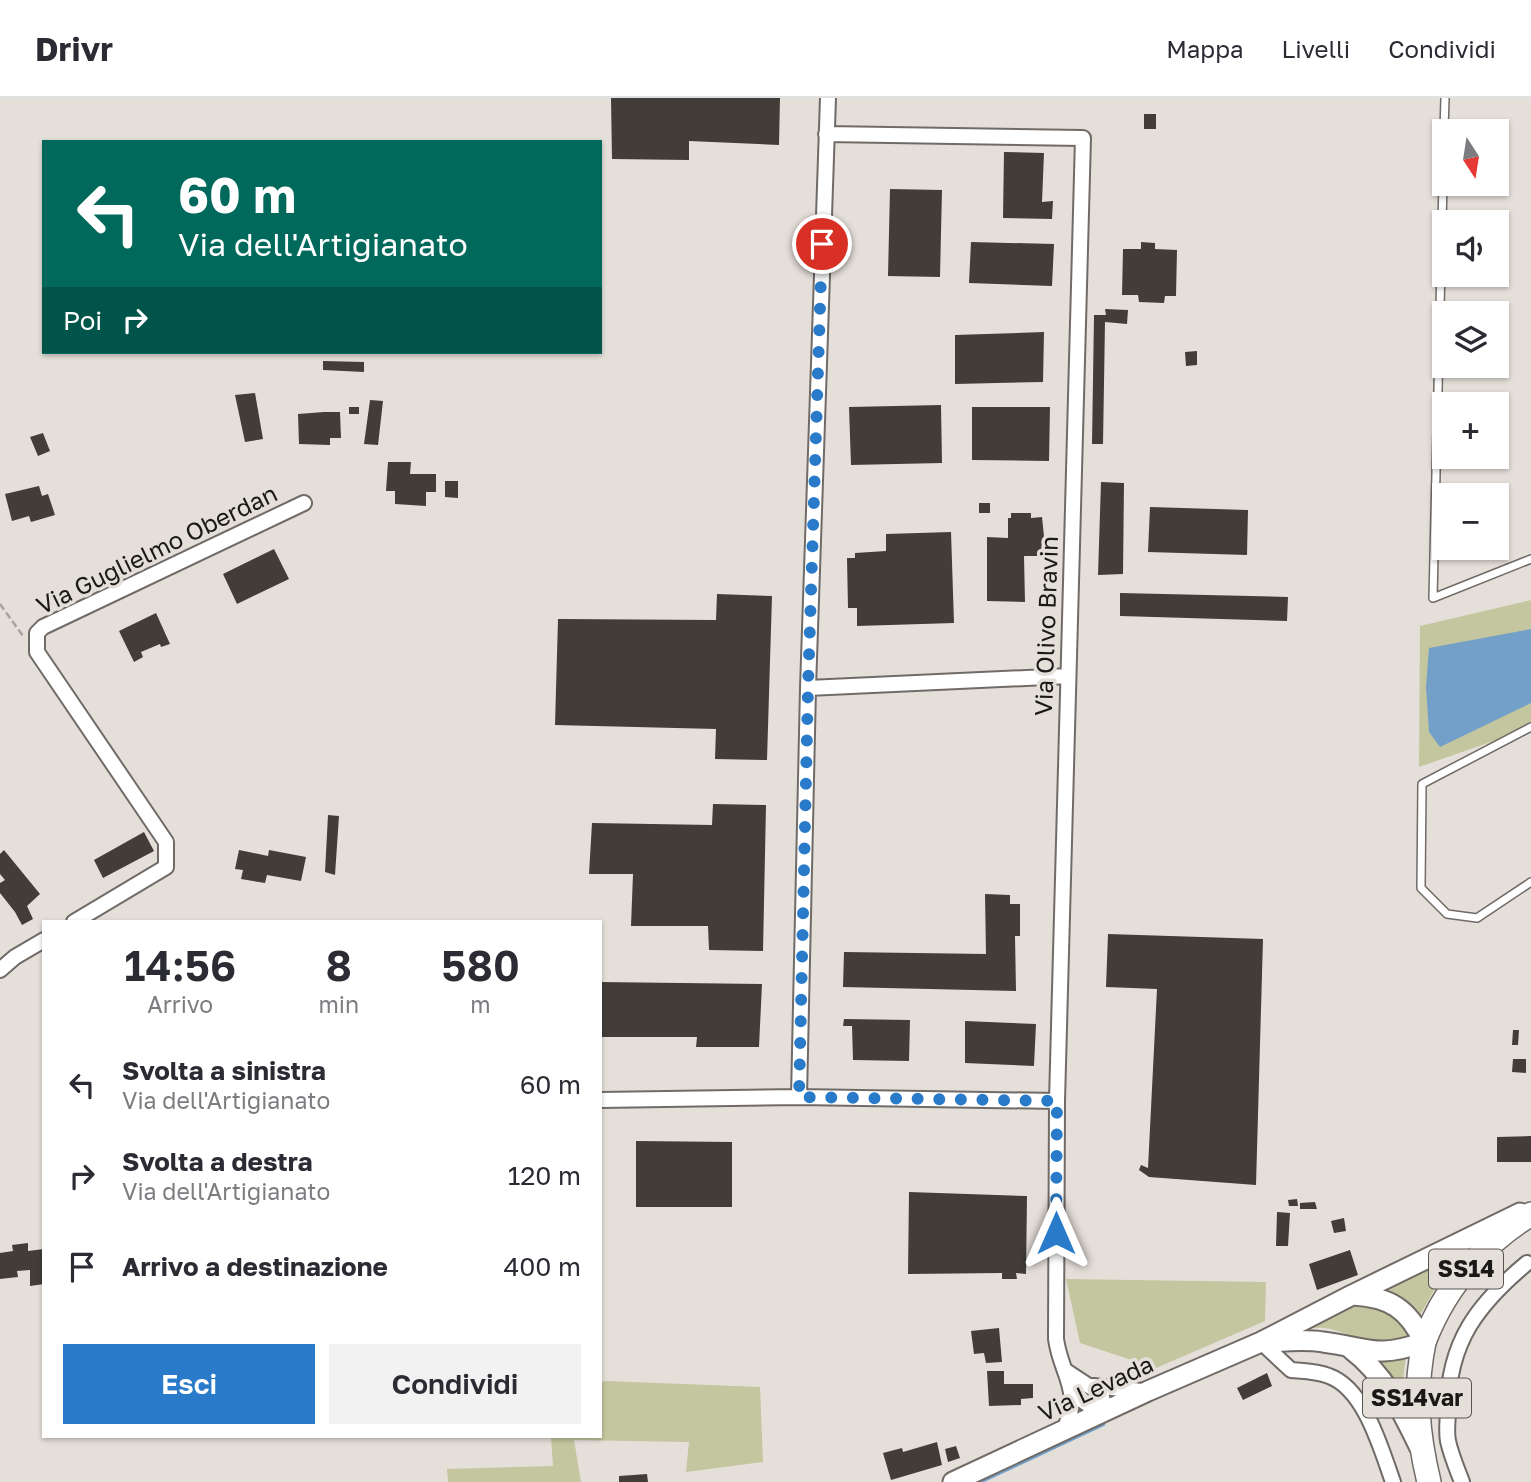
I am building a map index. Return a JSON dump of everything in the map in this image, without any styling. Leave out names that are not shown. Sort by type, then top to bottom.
[{"type":"main road","name":"Via Levada","points":[[953,1482],[1148,1391],[1261,1342],[1531,1209]]},
{"type":"main road","name":"SS14","points":[[1424,1342],[1443,1299],[1470,1264],[1491,1244],[1531,1214]]},
{"type":"main road","points":[[1352,1295],[1373,1296],[1396,1306],[1417,1326],[1424,1342]]},
{"type":"main road","name":"Via Levada","points":[[1261,1342],[1301,1340],[1384,1353],[1400,1351],[1424,1342]]},
{"type":"main road","name":"SS14var","points":[[1424,1342],[1416,1404],[1422,1454],[1429,1482]]},
{"type":"main road","points":[[1347,1346],[1377,1372],[1401,1409],[1422,1454]]},
{"type":"street","points":[[799,1097],[808,688],[828,98]]},
{"type":"street","name":"Via Olivo Bravin","points":[[826,134],[1083,138],[1057,1101],[1056,1339],[1058,1353],[1068,1376]]},
{"type":"street","name":"Via Guglielmo Oberdan","points":[[78,920],[166,867],[168,853],[166,842],[37,652],[37,633],[304,503]]},
{"type":"street","points":[[808,688],[1068,677]]},
{"type":"street","points":[[0,970],[15,957],[42,941]]},
{"type":"street","points":[[602,1100],[799,1097],[1057,1101]]},
{"type":"street","points":[[1462,1482],[1448,1439],[1448,1387],[1455,1353],[1472,1318],[1503,1283],[1527,1263]]},
{"type":"street","points":[[1261,1342],[1291,1370],[1309,1371],[1331,1377],[1361,1404],[1375,1432],[1393,1482]]},
{"type":"street","points":[[1068,1376],[1091,1386],[1101,1394],[1103,1412]]},
{"type":"street","points":[[1068,1376],[1075,1393],[1083,1401],[1103,1412]]},
{"type":"street","points":[[1063,1431],[1071,1415],[1068,1376]]},
{"type":"street","points":[[1091,1386],[1148,1391]]},
{"type":"lane","points":[[1444,119],[1445,98]]},
{"type":"lane","points":[[1443,196],[1433,598],[1531,559]]},
{"type":"lane","points":[[1531,727],[1422,784],[1421,888],[1447,915],[1476,918],[1531,882]]},
{"type":"path","name":"Via Guglielmo Oberdan","points":[[0,604],[22,635],[36,642]]},
{"type":"green space","points":[[1531,600],[1531,728],[1419,767],[1420,626]]},
{"type":"green space","points":[[1454,1255],[1456,1257],[1420,1315],[1383,1289]]},
{"type":"green space","points":[[1066,1279],[1266,1282],[1265,1321],[1156,1368],[1080,1343]]},
{"type":"green space","points":[[1346,1304],[1389,1308],[1412,1335],[1392,1343],[1383,1343],[1363,1340],[1331,1329],[1306,1328]]},
{"type":"green space","points":[[1406,1356],[1401,1395],[1378,1359]]},
{"type":"green space","points":[[602,1382],[760,1387],[763,1462],[686,1472],[689,1442],[574,1440],[581,1482],[448,1482],[447,1469],[553,1466],[551,1438],[602,1438]]},
{"type":"water","points":[[1531,629],[1531,703],[1440,747],[1429,732],[1426,687],[1429,648]]},
{"type":"building","points":[[611,98],[780,98],[779,145],[689,141],[689,160],[612,159]]},
{"type":"building","points":[[1144,114],[1156,114],[1156,129],[1144,129]]},
{"type":"building","points":[[1004,152],[1044,153],[1042,202],[1053,201],[1052,219],[1003,218]]},
{"type":"building","points":[[890,189],[942,190],[940,277],[888,276]]},
{"type":"building","points":[[971,242],[1054,244],[1052,286],[969,283]]},
{"type":"building","points":[[1141,242],[1155,243],[1155,249],[1177,250],[1176,296],[1165,296],[1164,303],[1139,302],[1138,295],[1122,295],[1123,249],[1141,249]]},
{"type":"building","points":[[1105,309],[1128,310],[1127,324],[1105,322],[1103,444],[1092,444],[1094,315],[1106,315]]},
{"type":"building","points":[[1044,332],[1043,382],[955,384],[955,335]]},
{"type":"building","points":[[1197,351],[1197,365],[1186,366],[1185,352]]},
{"type":"building","points":[[323,361],[364,362],[364,372],[323,370]]},
{"type":"building","points":[[255,393],[263,439],[245,442],[235,395]]},
{"type":"building","points":[[370,400],[383,401],[378,445],[364,444]]},
{"type":"building","points":[[941,405],[942,463],[851,465],[849,407]]},
{"type":"building","points":[[349,407],[359,407],[359,414],[349,414]]},
{"type":"building","points":[[972,407],[1050,407],[1049,461],[972,460]]},
{"type":"building","points":[[340,412],[341,438],[330,438],[330,445],[299,444],[298,414]]},
{"type":"building","points":[[43,433],[50,451],[38,456],[30,437]]},
{"type":"building","points":[[388,462],[411,462],[410,474],[436,474],[436,492],[426,492],[426,506],[395,504],[395,491],[386,491]]},
{"type":"building","points":[[445,481],[458,481],[458,498],[445,497]]},
{"type":"building","points":[[1101,482],[1124,483],[1123,574],[1098,575]]},
{"type":"building","points":[[39,486],[42,496],[48,494],[55,515],[31,522],[29,516],[12,521],[5,494]]},
{"type":"building","points":[[979,503],[990,503],[990,513],[979,513]]},
{"type":"building","points":[[1150,507],[1248,510],[1247,555],[1148,552]]},
{"type":"building","points":[[1011,513],[1031,513],[1031,518],[1042,517],[1046,556],[1024,556],[1025,602],[987,601],[987,537],[1008,538],[1008,518],[1011,518]]},
{"type":"building","points":[[951,532],[954,623],[857,626],[857,608],[848,608],[847,558],[855,558],[855,553],[886,551],[886,534]]},
{"type":"building","points":[[274,549],[289,579],[237,604],[223,574]]},
{"type":"building","points":[[1120,593],[1288,597],[1287,621],[1120,616]]},
{"type":"building","points":[[717,594],[772,596],[767,760],[715,759],[716,729],[555,725],[558,619],[716,620]]},
{"type":"building","points":[[156,613],[170,644],[161,647],[160,644],[141,652],[143,657],[134,662],[119,631]]},
{"type":"building","points":[[713,804],[766,805],[763,951],[709,950],[708,926],[631,926],[633,874],[589,874],[592,823],[712,825]]},
{"type":"building","points":[[328,815],[339,816],[335,875],[325,872]]},
{"type":"building","points":[[144,832],[154,851],[103,878],[94,860]]},
{"type":"building","points":[[4,850],[40,894],[27,906],[33,919],[22,925],[0,893],[0,883],[5,880],[0,874],[0,854]]},
{"type":"building","points":[[239,850],[268,856],[269,850],[306,857],[301,881],[267,875],[265,883],[241,879],[243,870],[235,869]]},
{"type":"building","points":[[985,894],[1010,895],[1010,904],[1020,904],[1020,936],[1015,936],[1016,991],[843,987],[844,952],[986,954]]},
{"type":"building","points":[[1108,934],[1263,939],[1256,1185],[1149,1177],[1139,1170],[1141,1165],[1148,1168],[1157,989],[1106,987]]},
{"type":"building","points":[[602,982],[762,984],[759,1047],[696,1047],[697,1037],[602,1037]]},
{"type":"building","points":[[844,1019],[910,1020],[909,1061],[853,1060],[852,1026],[843,1026]]},
{"type":"building","points":[[965,1021],[1036,1024],[1034,1066],[965,1063]]},
{"type":"building","points":[[1513,1030],[1519,1030],[1518,1045],[1512,1045]]},
{"type":"building","points":[[1513,1059],[1526,1059],[1526,1073],[1512,1072]]},
{"type":"building","points":[[1531,1136],[1531,1162],[1497,1162],[1497,1137]]},
{"type":"building","points":[[636,1141],[732,1142],[732,1207],[636,1207]]},
{"type":"building","points":[[909,1192],[1027,1196],[1026,1274],[1016,1273],[1017,1279],[1002,1279],[1002,1273],[908,1274]]},
{"type":"building","points":[[1297,1199],[1298,1206],[1289,1206],[1288,1200]]},
{"type":"building","points":[[1315,1202],[1317,1209],[1300,1209],[1300,1203]]},
{"type":"building","points":[[1277,1212],[1290,1213],[1288,1246],[1276,1246]]},
{"type":"building","points":[[1344,1218],[1346,1231],[1334,1233],[1331,1221]]},
{"type":"building","points":[[28,1243],[28,1251],[42,1249],[42,1284],[30,1286],[30,1270],[17,1271],[18,1277],[0,1279],[0,1253],[13,1251],[12,1245]]},
{"type":"building","points":[[1350,1250],[1358,1275],[1317,1290],[1309,1264]]},
{"type":"building","points":[[999,1328],[1002,1362],[986,1363],[984,1353],[974,1354],[971,1331]]},
{"type":"building","points":[[987,1371],[1004,1371],[1004,1384],[1033,1384],[1033,1398],[1021,1399],[1021,1405],[989,1406]]},
{"type":"building","points":[[1267,1373],[1272,1386],[1243,1400],[1237,1388]]},
{"type":"building","points":[[937,1442],[942,1465],[891,1480],[883,1453],[902,1448],[903,1452]]},
{"type":"building","points":[[956,1446],[960,1458],[948,1462],[945,1449]]},
{"type":"building","points":[[647,1474],[648,1482],[619,1482],[619,1476]]},
{"type":"waterway","points":[[979,1482],[1103,1424]]},
{"type":"route","points":[[822,244],[799,1097],[1057,1101],[1056,1233]]}]
